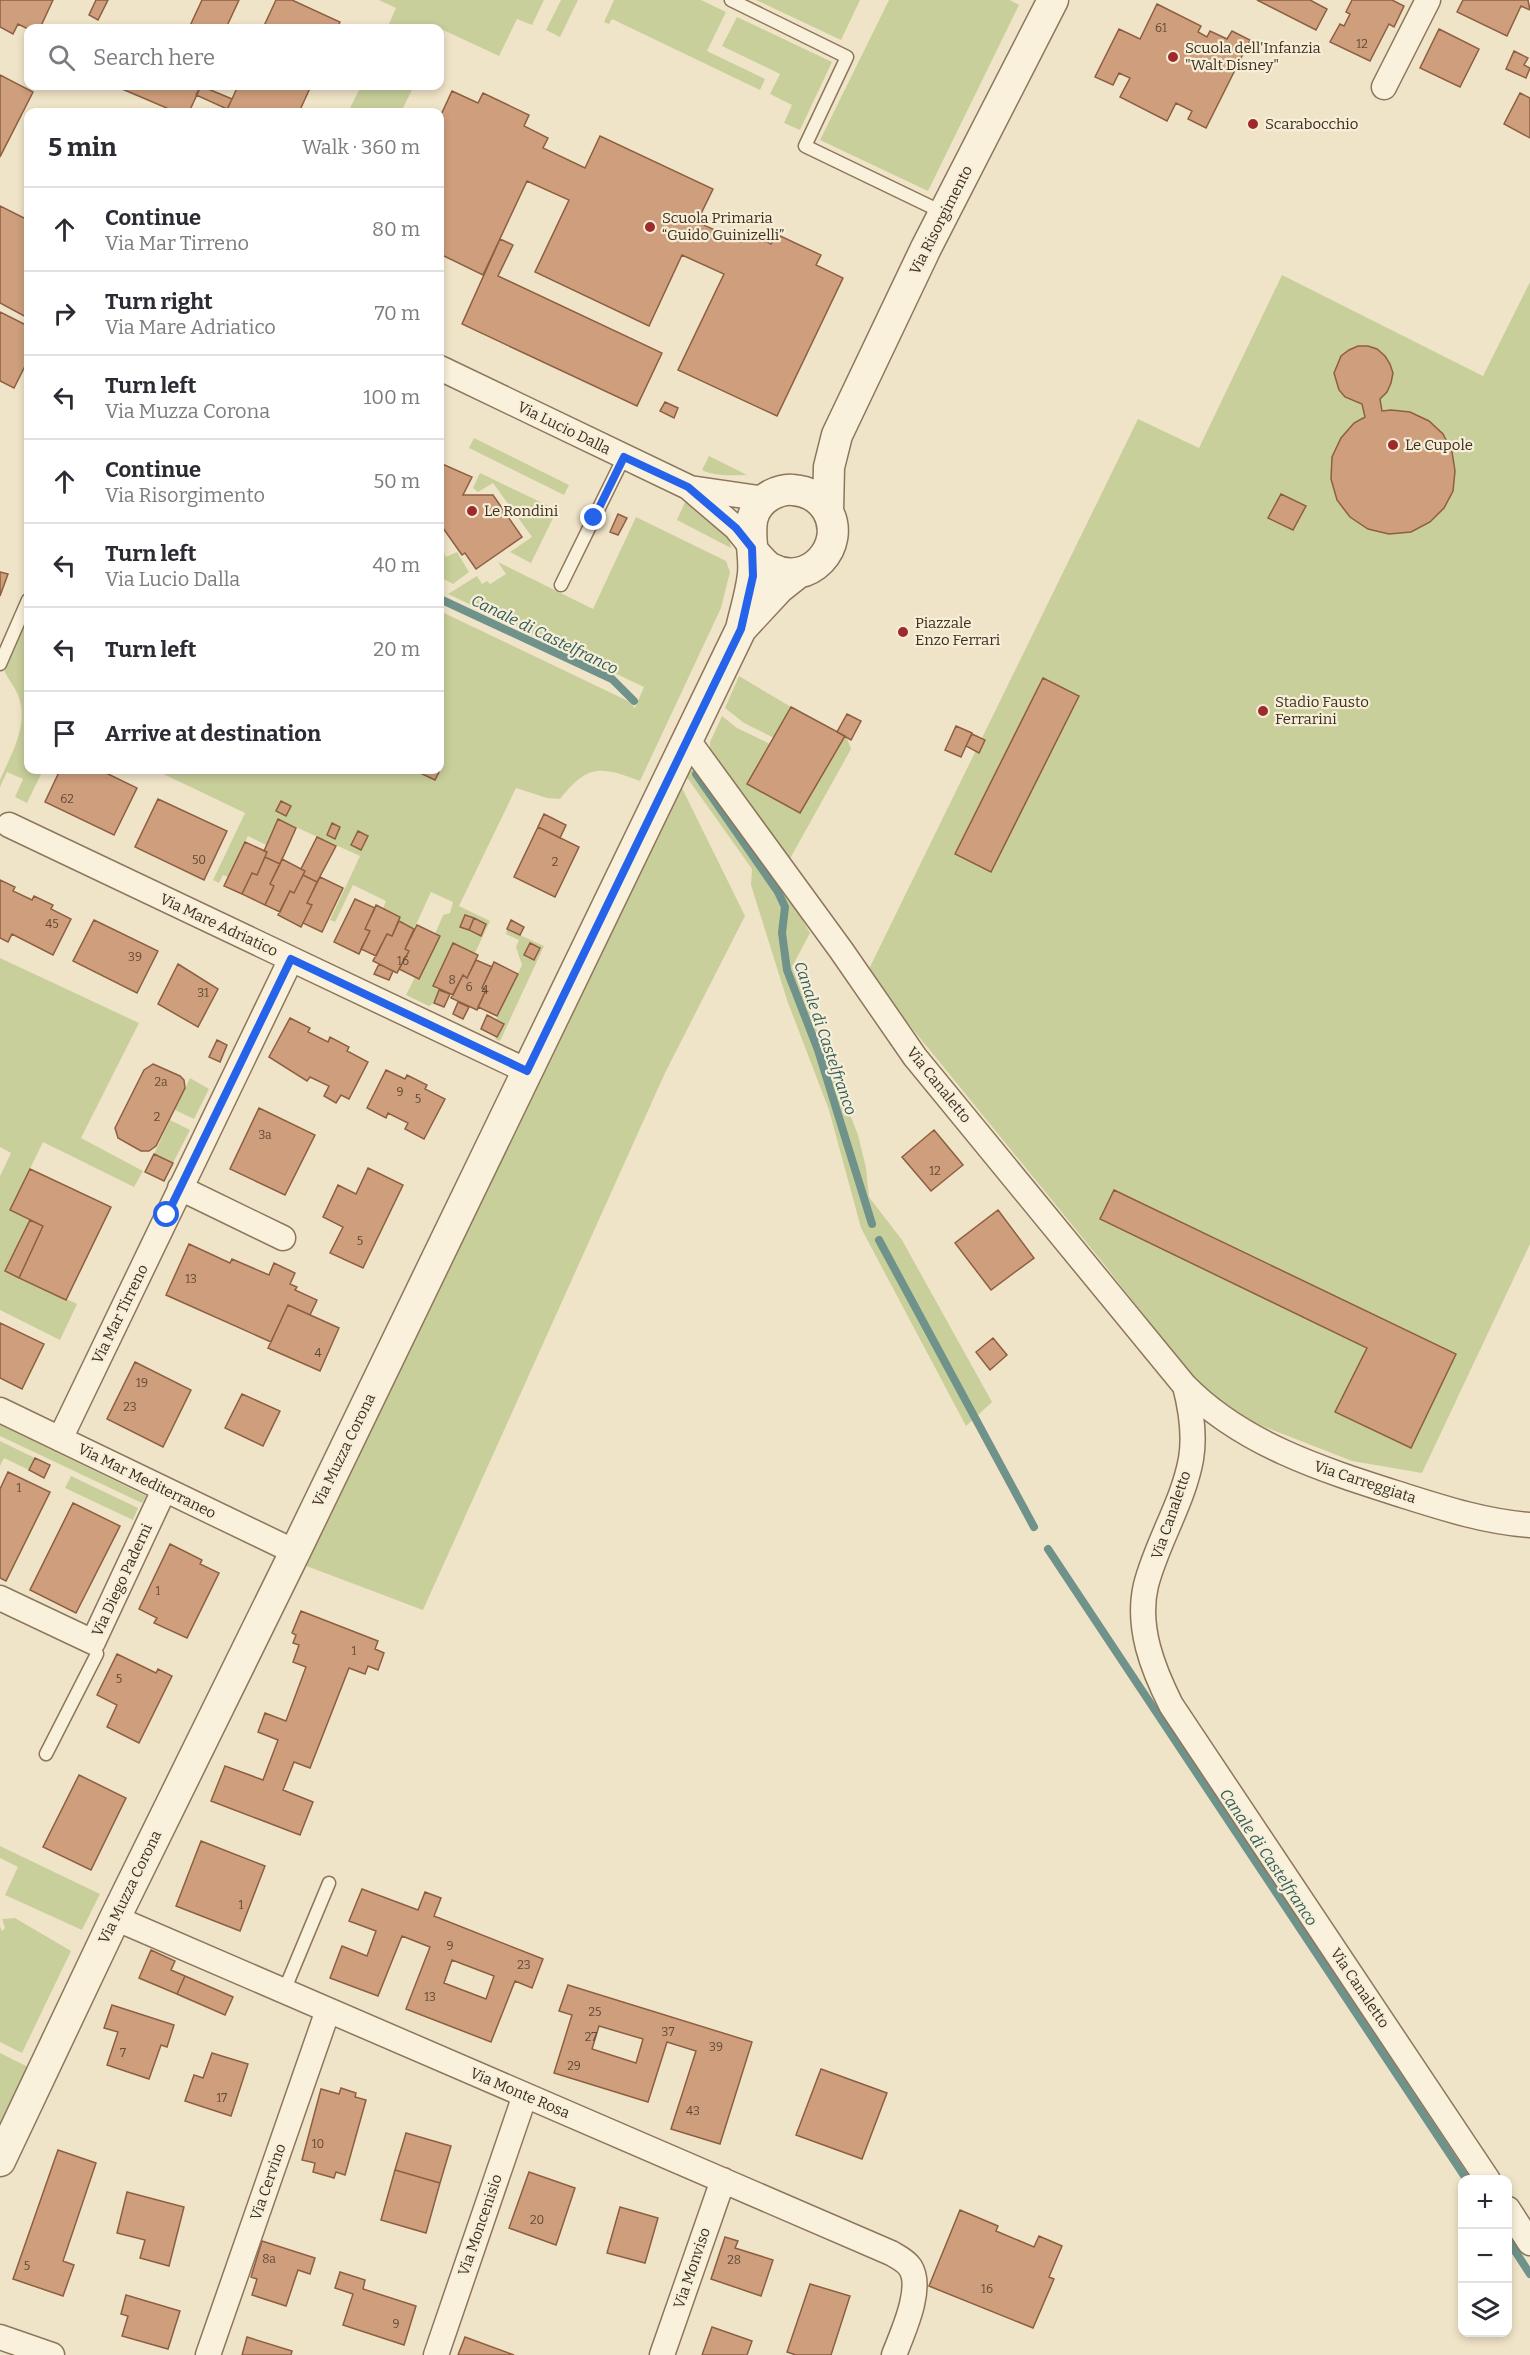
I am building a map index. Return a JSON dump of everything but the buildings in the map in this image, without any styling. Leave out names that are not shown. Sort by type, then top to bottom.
[{"type":"street","points":[[1384,87],[1428,0]]},
{"type":"street","name":"Via Risorgimento","points":[[741,629],[779,588],[798,573],[815,566],[830,549],[833,526],[828,511],[829,467],[834,443],[944,213],[1050,1]]},
{"type":"street","name":"Via Lucio Dalla","points":[[444,370],[688,487],[736,528],[753,550]]},
{"type":"street","name":"Via Risorgimento","points":[[687,739],[741,629],[753,576],[753,550],[749,532],[754,511],[818,462],[834,443]]},
{"type":"street","name":"Via Lucio Dalla","points":[[688,487],[776,494]]},
{"type":"street","points":[[776,494],[806,492],[816,497],[828,511]]},
{"type":"street","points":[[753,550],[771,568],[782,572],[798,573]]},
{"type":"street","name":"Via Muzza Corona","points":[[0,2161],[115,1918],[295,1552],[687,739]]},
{"type":"street","name":"Via Canaletto","points":[[687,739],[841,950],[915,1058],[1185,1386],[1191,1409],[1191,1459],[1146,1586],[1145,1633],[1149,1655],[1158,1679],[1172,1705],[1485,2175]]},
{"type":"street","name":"Via Mare Adriatico","points":[[9,825],[527,1071]]},
{"type":"street","name":"Via Mar Tirreno","points":[[60,1439],[291,959]]},
{"type":"street","points":[[180,1188],[284,1238]]},
{"type":"street","name":"Via Carreggiata","points":[[1185,1386],[1206,1407],[1230,1424],[1321,1469],[1461,1513],[1492,1521],[1530,1525]]},
{"type":"street","name":"Via Mar Mediterraneo","points":[[0,1410],[295,1552]]},
{"type":"street","name":"Via Diego Paderni","points":[[0,1598],[93,1642],[164,1490]]},
{"type":"street","name":"Via Monte Rosa","points":[[115,1918],[891,2253],[904,2261],[911,2269],[914,2279],[911,2306],[894,2355]]},
{"type":"street","name":"Via Cervino","points":[[208,2355],[328,2010]]},
{"type":"street","name":"Via Moncenisio","points":[[436,2355],[525,2095]]},
{"type":"street","name":"Via Monviso","points":[[662,2355],[723,2180]]},
{"type":"street","points":[[1512,2215],[1530,2243]]},
{"type":"street","points":[[0,2337],[52,2355]]},
{"type":"lane","points":[[731,0],[847,57],[806,146],[944,213]]},
{"type":"lane","points":[[561,585],[624,457]]},
{"type":"lane","points":[[0,664],[24,609]]},
{"type":"lane","points":[[46,1754],[97,1654],[93,1642]]},
{"type":"lane","points":[[284,1991],[329,1883]]},
{"type":"green space","points":[[379,0],[544,0],[532,25],[517,19],[499,56],[444,30],[444,24],[389,24],[396,8]]},
{"type":"green space","points":[[561,0],[578,0],[560,37],[546,30]]},
{"type":"green space","points":[[614,0],[701,0],[726,12],[707,51],[765,79],[760,90],[612,19],[609,24],[604,22]]},
{"type":"green space","points":[[756,0],[860,0],[841,40]]},
{"type":"green space","points":[[889,0],[1010,0],[1019,5],[928,191],[820,140]]},
{"type":"green space","points":[[737,17],[832,62],[800,130],[784,123],[792,105],[770,94],[780,74],[722,46]]},
{"type":"green space","points":[[359,90],[412,90],[403,108],[350,108]]},
{"type":"green space","name":"Stadio Fausto Ferrarini","points":[[1282,275],[1483,376],[1530,282],[1530,1244],[1422,1473],[1352,1461],[1247,1420],[1212,1402],[1103,1263],[867,973],[1138,419],[1199,448]]},
{"type":"green space","points":[[474,438],[569,485],[564,495],[469,448]]},
{"type":"green space","points":[[709,456],[747,475],[718,475],[702,470]]},
{"type":"green space","points":[[480,473],[557,510],[531,563],[510,552],[532,537],[493,483],[478,492],[473,488]]},
{"type":"green space","points":[[686,500],[707,515],[726,534],[731,548],[677,520]]},
{"type":"green space","points":[[636,517],[726,561],[730,572],[721,608],[640,781],[615,773],[596,771],[579,779],[560,799],[547,798],[516,788],[459,906],[490,921],[475,953],[453,943],[433,986],[439,990],[434,1003],[429,1006],[406,995],[415,977],[419,978],[440,936],[435,934],[443,915],[450,913],[453,902],[431,892],[414,929],[399,921],[400,917],[383,909],[386,901],[353,885],[335,922],[330,920],[360,856],[278,819],[266,845],[248,836],[228,877],[223,875],[219,883],[213,880],[245,813],[163,774],[444,774],[444,613],[628,701],[635,708],[644,687],[448,594],[477,576],[482,584],[487,581],[490,584],[506,574],[498,562],[593,609]]},
{"type":"green space","points":[[457,552],[469,572],[453,584],[444,579],[444,553],[446,557]]},
{"type":"green space","points":[[24,624],[24,774],[41,774],[27,803],[15,797],[23,779],[7,772],[0,787],[0,780],[18,739],[22,717],[18,695],[4,670]]},
{"type":"green space","points":[[739,676],[791,707],[774,738],[744,723],[725,708]]},
{"type":"green space","points":[[722,716],[737,728],[770,744],[748,784],[800,813],[842,738],[847,738],[851,749],[787,864],[710,753],[710,742]]},
{"type":"green space","points":[[691,766],[697,767],[785,889],[810,933],[792,967],[858,1135],[866,1168],[869,1197],[902,1240],[992,1402],[966,1426],[861,1228],[829,1110],[787,1000],[751,885],[752,869],[686,776]]},
{"type":"green space","points":[[679,782],[745,916],[665,1073],[423,1610],[301,1564]]},
{"type":"green space","points":[[507,929],[544,946],[500,1041],[495,1039],[504,1024],[496,1020],[522,965],[516,947],[519,940],[506,934]]},
{"type":"green space","points":[[0,958],[139,1023],[81,1138],[143,1171],[134,1187],[43,1142],[10,1210],[30,1220],[6,1271],[77,1304],[60,1340],[0,1310],[0,1176],[11,1153],[0,1147]]},
{"type":"green space","points":[[190,1078],[209,1089],[194,1119],[175,1110]]},
{"type":"green space","points":[[170,1120],[190,1130],[173,1163],[154,1154]]},
{"type":"green space","points":[[0,1425],[146,1496],[142,1503],[0,1436]]},
{"type":"green space","points":[[0,1441],[35,1458],[29,1470],[4,1458],[0,1466]]},
{"type":"green space","points":[[71,1476],[138,1508],[133,1520],[65,1488]]},
{"type":"green space","points":[[0,1846],[100,1894],[82,1930],[5,1895],[18,1867],[0,1858]]},
{"type":"green space","points":[[15,1918],[71,1951],[22,2053],[0,2042],[0,1926],[2,1931],[5,1928],[2,1919]]},
{"type":"green space","points":[[0,2053],[30,2068],[0,2127]]},
{"type":"waterway","name":"Canale di Castelfranco","points":[[444,601],[612,679],[634,701]]},
{"type":"waterway","name":"Canale di Castelfranco","points":[[696,774],[778,892],[785,907],[782,933],[787,970],[818,1050],[872,1224]]},
{"type":"waterway","name":"Canale di Castelfranco","points":[[879,1240],[1034,1527]]},
{"type":"waterway","name":"Canale di Castelfranco","points":[[1048,1549],[1464,2175]]},
{"type":"waterway","name":"Canale di Castelfranco","points":[[1512,2246],[1530,2274]]},
{"type":"place","name":"Scuola dell'Infanzia \"Walt Disney\"","points":[[1173,57]]},
{"type":"place","name":"Scarabocchio","points":[[1253,124]]},
{"type":"place","name":"Scuola Primaria “Guido Guinizelli”","points":[[650,227]]},
{"type":"place","name":"Le Cupole","points":[[1393,445]]},
{"type":"place","name":"Le Rondini","points":[[472,511]]},
{"type":"place","name":"Piazzale Enzo Ferrari","points":[[903,632]]},
{"type":"place","name":"Stadio Fausto Ferrarini","points":[[1263,711]]},
{"type":"route","points":[[167,1215],[291,959],[527,1071],[741,629],[753,576],[754,552],[736,528],[688,487],[624,457],[594,518]]}]
